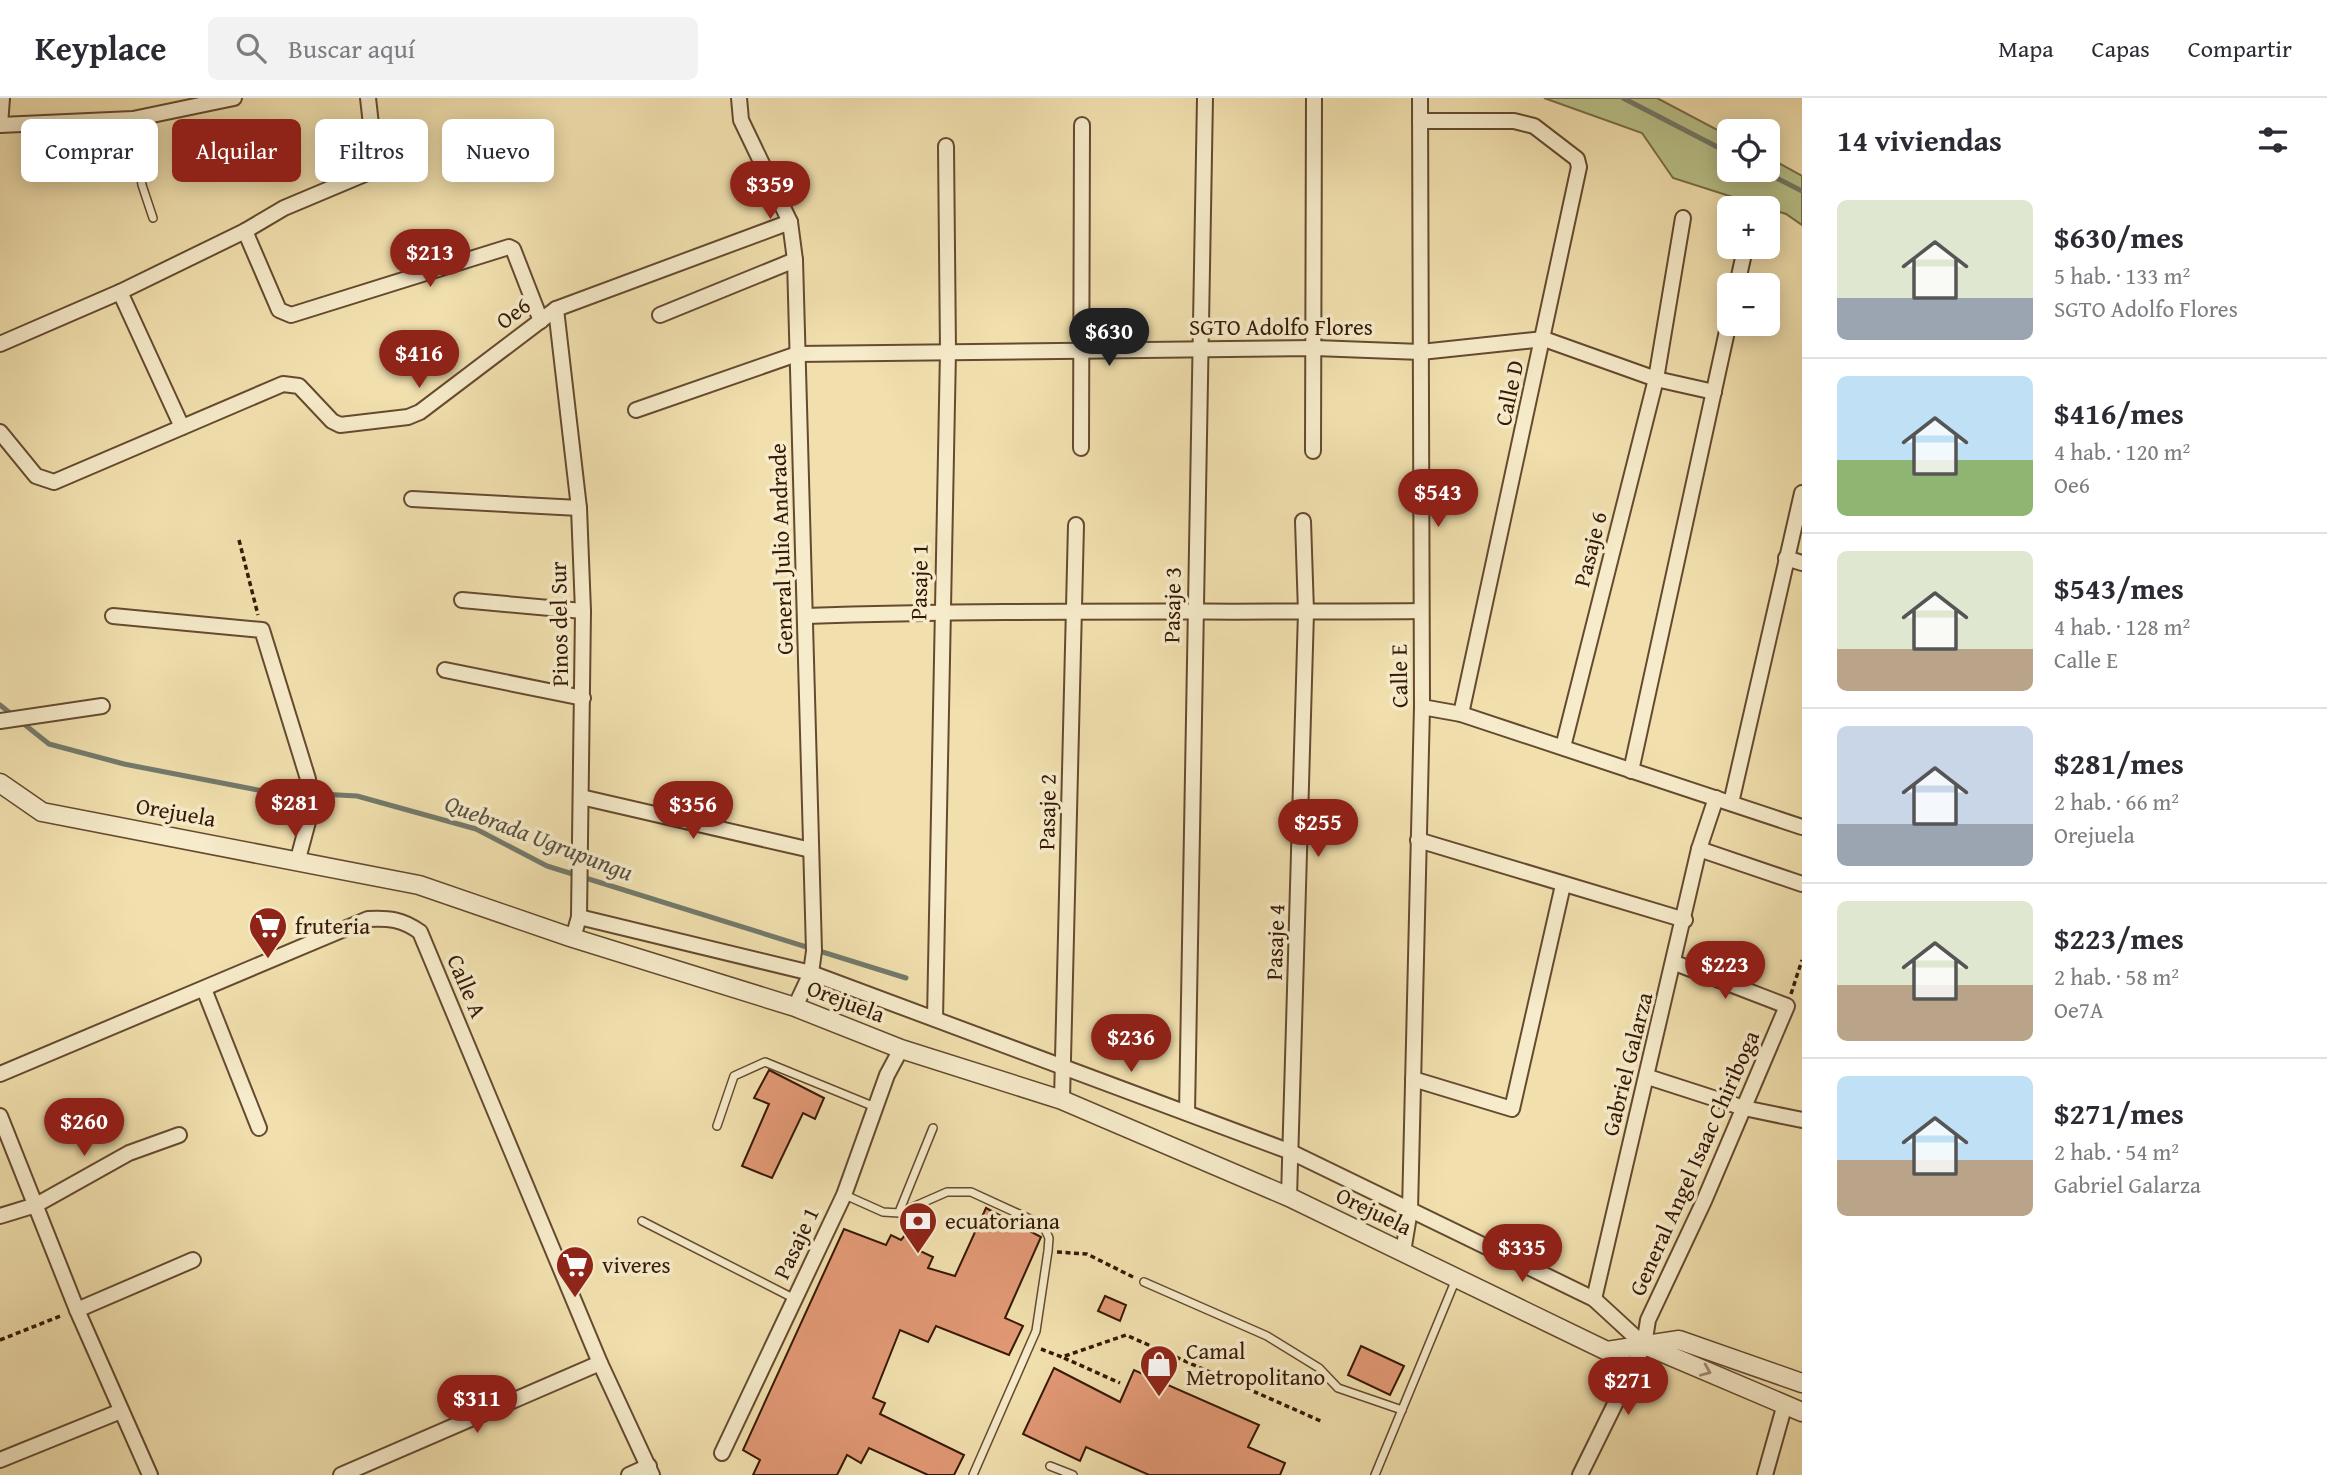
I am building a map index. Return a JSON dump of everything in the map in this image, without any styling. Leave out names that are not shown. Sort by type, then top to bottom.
[{"type":"street","points":[[2,98],[0,125],[21,124]]},
{"type":"street","points":[[133,119],[194,102],[234,98]]},
{"type":"street","points":[[0,344],[120,292],[245,231],[284,208],[372,171],[375,159],[368,98]]},
{"type":"street","name":"General Julio Andrade","points":[[739,98],[741,120],[790,222],[795,260],[814,950],[811,973],[795,1007]]},
{"type":"street","name":"Pasaje 3","points":[[1187,1113],[1205,98]]},
{"type":"street","points":[[1313,451],[1314,98]]},
{"type":"street","name":"Calle E","points":[[1403,1252],[1410,1210],[1422,707],[1420,98]]},
{"type":"street","name":"Calle D","points":[[1420,121],[1514,121],[1534,126],[1579,163],[1544,339],[1461,714]]},
{"type":"street","points":[[1081,448],[1082,125]]},
{"type":"street","name":"Pasaje 1","points":[[935,1019],[948,351],[946,146]]},
{"type":"street","name":"Pasaje 6","points":[[1563,747],[1656,379],[1683,218]]},
{"type":"street","name":"Oe6","points":[[0,432],[36,476],[54,482],[283,384],[292,383],[299,386],[332,421],[340,425],[408,417],[420,412],[555,309],[790,222]]},
{"type":"street","points":[[245,231],[279,310],[284,314],[291,315],[509,247],[513,249],[541,321]]},
{"type":"street","points":[[660,315],[795,260]]},
{"type":"street","points":[[120,292],[182,427]]},
{"type":"street","name":"Pinos del Sur","points":[[555,309],[579,508],[583,611],[579,917],[573,938]]},
{"type":"street","points":[[1631,771],[1726,336]]},
{"type":"street","name":"SGTO Adolfo Flores","points":[[636,410],[797,354],[1201,348],[1421,352],[1544,339],[1656,379],[1714,392]]},
{"type":"street","points":[[1731,803],[1802,493]]},
{"type":"street","points":[[412,499],[579,508]]},
{"type":"street","name":"Pasaje 4","points":[[1289,1197],[1306,612],[1304,521]]},
{"type":"street","name":"Pasaje 2","points":[[1062,1100],[1076,524]]},
{"type":"street","points":[[1786,558],[1802,563]]},
{"type":"street","points":[[462,600],[583,611]]},
{"type":"street","points":[[806,616],[941,611],[1195,614],[1420,611]]},
{"type":"street","points":[[113,616],[262,631],[308,779],[309,818],[298,859]]},
{"type":"street","points":[[445,670],[583,698]]},
{"type":"street","points":[[0,721],[102,706]]},
{"type":"street","points":[[1422,707],[1461,714],[1802,827]]},
{"type":"street","name":"Orejuela","points":[[0,783],[43,812],[298,859],[419,885],[573,938],[795,1007],[901,1049],[1062,1100],[1289,1197],[1607,1351],[1679,1340],[1801,1379]]},
{"type":"street","points":[[582,797],[811,850]]},
{"type":"street","name":"Gabriel Galarza","points":[[1594,1299],[1675,963],[1699,849],[1716,799]]},
{"type":"street","points":[[1418,840],[1685,920]]},
{"type":"street","points":[[1699,849],[1802,884]]},
{"type":"street","points":[[1413,1079],[1512,1109],[1563,885]]},
{"type":"street","points":[[579,917],[811,973],[1291,1152],[1594,1299],[1644,1345],[1794,1408],[1765,1475]]},
{"type":"street","name":"Calle A","points":[[0,1074],[369,919],[391,918],[420,932],[600,1363],[651,1471]]},
{"type":"street","points":[[1675,963],[1787,1006]]},
{"type":"street","points":[[204,989],[259,1128]]},
{"type":"street","name":"General Angel Isaac Chiriboga","points":[[1644,1345],[1648,1321],[1704,1202],[1787,1006]]},
{"type":"street","name":"Pasaje 1","points":[[722,1453],[844,1195],[876,1107],[901,1049]]},
{"type":"street","points":[[1648,1077],[1744,1108],[1802,1121]]},
{"type":"street","points":[[0,1116],[77,1310],[150,1475]]},
{"type":"street","points":[[0,1216],[36,1205],[129,1153],[179,1135]]},
{"type":"street","points":[[77,1310],[193,1259]]},
{"type":"street","points":[[1580,1475],[1644,1345]]},
{"type":"street","points":[[341,1475],[600,1363]]},
{"type":"street","points":[[0,1460],[121,1411]]},
{"type":"street","points":[[629,1475],[651,1471]]},
{"type":"lane","points":[[142,182],[153,218]]},
{"type":"lane","points":[[717,1126],[734,1076],[765,1062],[876,1107]]},
{"type":"lane","points":[[899,1213],[933,1128]]},
{"type":"lane","points":[[844,1195],[883,1212],[899,1213],[947,1192],[971,1192],[1043,1225],[1049,1238],[1036,1331],[973,1475]]},
{"type":"lane","points":[[642,1221],[795,1299]]},
{"type":"lane","points":[[1375,1475],[1457,1278]]},
{"type":"lane","points":[[1144,1282],[1267,1336],[1319,1368],[1338,1388],[1402,1410]]},
{"type":"lane","points":[[1050,1466],[1073,1475]]},
{"type":"path","points":[[239,540],[262,631]]},
{"type":"path","points":[[1787,1006],[1802,960]]},
{"type":"path","points":[[1048,1251],[1087,1254],[1144,1282]]},
{"type":"path","points":[[0,1340],[77,1310]]},
{"type":"path","points":[[1062,1357],[1126,1335],[1323,1422]]},
{"type":"path","points":[[1030,1345],[1120,1383]]},
{"type":"green space","points":[[1544,98],[1657,98],[1717,130],[1717,182],[1780,182],[1780,164],[1802,176],[1802,225],[1780,212],[1780,196],[1730,196],[1673,178],[1642,133]]},
{"type":"building","points":[[769,1070],[824,1098],[815,1119],[803,1113],[772,1178],[742,1166],[769,1104],[754,1098]]},
{"type":"building","points":[[986,1208],[1041,1237],[1005,1318],[1023,1326],[1009,1355],[936,1326],[928,1342],[900,1330],[873,1398],[885,1403],[880,1414],[964,1455],[954,1475],[928,1475],[869,1448],[861,1463],[847,1455],[837,1475],[753,1475],[760,1460],[743,1450],[844,1229],[886,1245],[891,1235],[901,1240],[906,1234],[922,1243],[920,1251],[933,1257],[928,1268],[955,1276]]},
{"type":"building","points":[[1105,1296],[1126,1305],[1120,1321],[1098,1311]]},
{"type":"building","points":[[1361,1346],[1404,1366],[1390,1395],[1348,1375]]},
{"type":"building","name":"Camal Metropolitano","points":[[1054,1368],[1120,1402],[1134,1370],[1259,1425],[1248,1447],[1285,1463],[1280,1475],[1149,1475],[1086,1447],[1080,1461],[1023,1434]]},
{"type":"waterway","points":[[1623,98],[1717,147]]},
{"type":"waterway","points":[[1780,180],[1802,191]]},
{"type":"waterway","name":"Quebrada Ugrupungu","points":[[0,705],[49,744],[124,764],[263,791],[357,796],[476,829],[547,866],[906,978]]},
{"type":"place","name":"fruteria","points":[[268,960]]},
{"type":"place","name":"ecuatoriana","points":[[918,1255]]},
{"type":"place","name":"viveres","points":[[575,1299]]},
{"type":"place","name":"Camal Metropolitano","points":[[1159,1398]]}]
